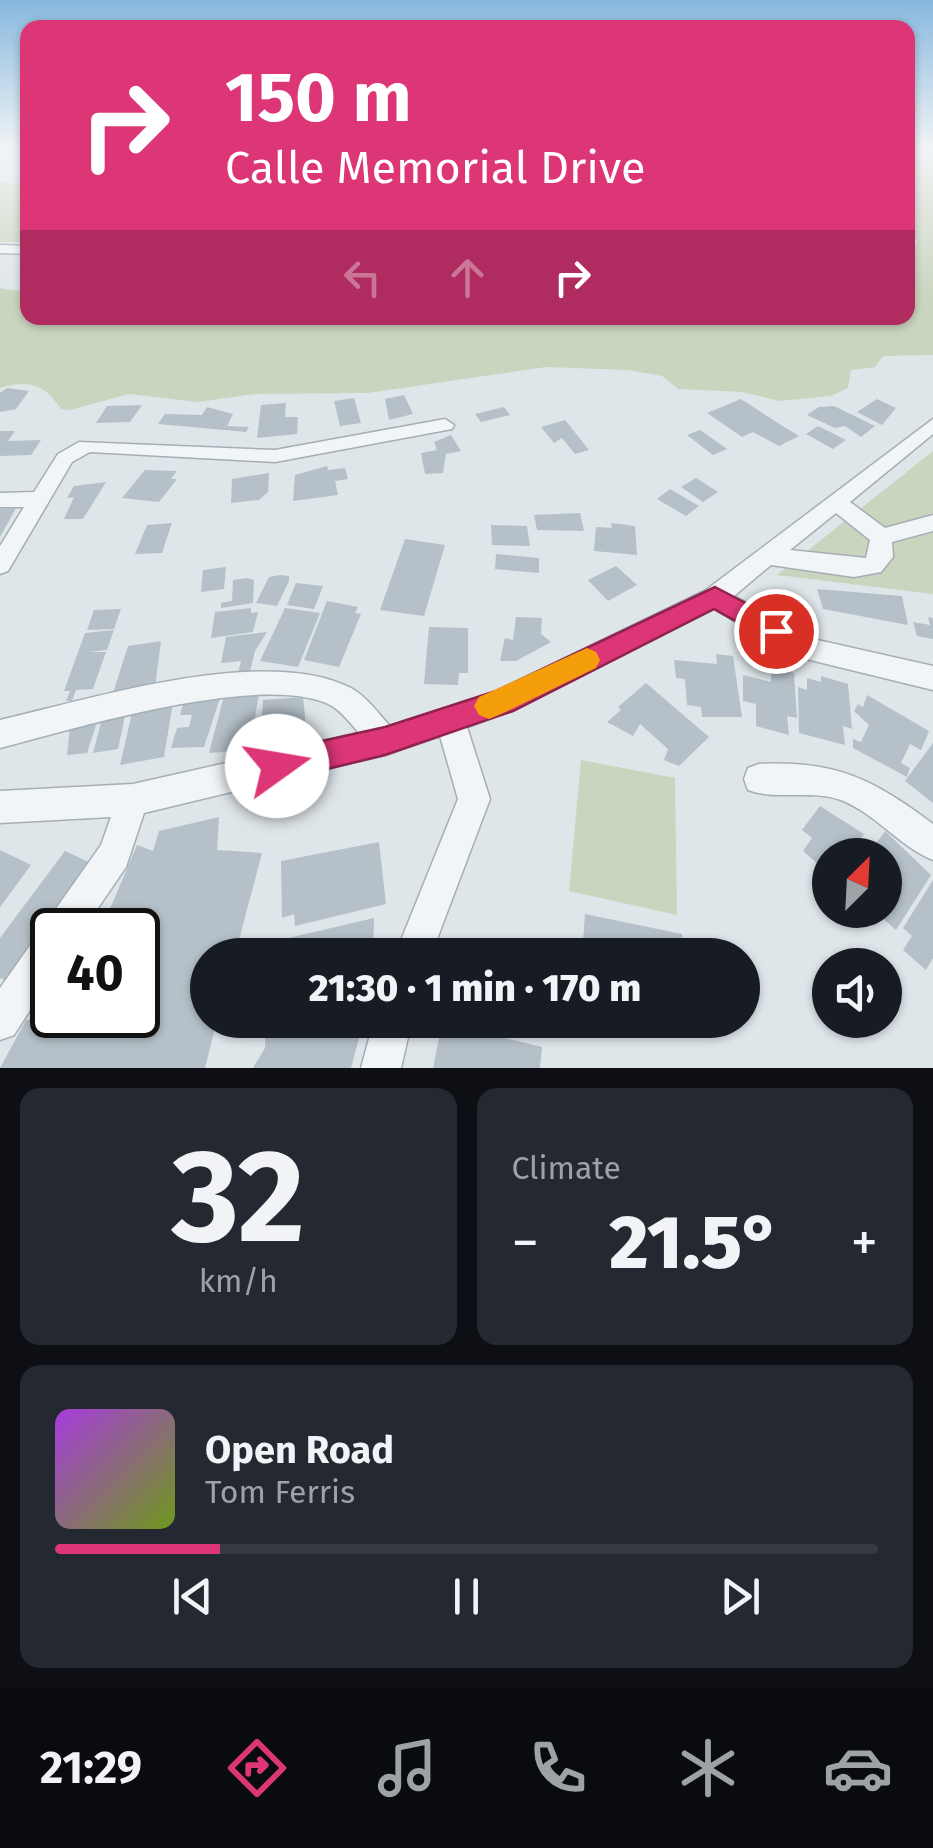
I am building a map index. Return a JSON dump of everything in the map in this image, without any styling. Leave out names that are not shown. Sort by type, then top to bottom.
[{"type":"street","points":[[0,565],[65,458],[86,446],[275,456],[445,424]]},
{"type":"street","points":[[0,807],[133,800],[385,741],[502,702],[715,597],[933,426]]},
{"type":"street","points":[[0,500],[37,499]]},
{"type":"street","points":[[766,556],[854,568],[873,566],[884,547],[881,537],[836,503]]},
{"type":"street","points":[[881,537],[933,524]]},
{"type":"street","points":[[715,597],[808,648],[933,678]]},
{"type":"street","points":[[0,734],[134,702],[257,683],[306,687],[341,696],[385,741]]},
{"type":"street","points":[[420,938],[474,799],[450,719]]},
{"type":"street","points":[[759,779],[806,774],[866,792],[933,844]]},
{"type":"street","points":[[77,908],[114,855],[133,800]]},
{"type":"street","points":[[0,1022],[30,977]]},
{"type":"street","points":[[381,1068],[388,1038]]},
{"type":"green space","points":[[0,198],[20,198],[20,242],[0,242]]},
{"type":"green space","points":[[915,198],[933,198],[933,355],[883,356],[875,367],[851,370],[848,388],[831,396],[779,401],[742,392],[678,389],[662,376],[627,370],[546,367],[368,393],[255,394],[197,402],[129,394],[70,410],[61,409],[36,386],[0,388],[0,288],[20,291],[20,325],[915,325],[915,247],[919,238],[915,240]]},
{"type":"green space","points":[[933,451],[933,594],[777,575]]},
{"type":"green space","points":[[581,760],[675,778],[677,915],[569,891]]},
{"type":"building","points":[[7,388],[29,391],[16,409],[0,412],[0,393]]},
{"type":"building","points":[[404,395],[413,414],[389,420],[385,399]]},
{"type":"building","points":[[354,398],[361,423],[340,426],[334,401]]},
{"type":"building","points":[[741,399],[799,436],[779,446],[753,432],[742,437],[707,413]]},
{"type":"building","points":[[877,399],[896,408],[882,425],[857,412]]},
{"type":"building","points":[[286,403],[285,417],[298,417],[297,434],[257,438],[261,405]]},
{"type":"building","points":[[142,405],[130,422],[96,423],[107,406]]},
{"type":"building","points":[[834,406],[875,426],[861,437],[845,426],[835,428],[807,415],[819,407]]},
{"type":"building","points":[[207,407],[233,414],[227,426],[249,427],[246,432],[158,424],[165,414],[202,415]]},
{"type":"building","points":[[504,407],[510,415],[481,422],[475,414]]},
{"type":"building","points":[[565,420],[589,450],[575,454],[562,438],[554,443],[541,427]]},
{"type":"building","points":[[818,426],[846,440],[833,449],[806,434]]},
{"type":"building","points":[[700,430],[727,449],[713,455],[687,435]]},
{"type":"building","points":[[0,431],[15,431],[8,441],[41,440],[31,455],[0,456]]},
{"type":"building","points":[[451,435],[461,451],[446,454],[443,473],[425,474],[421,453],[437,450],[434,442]]},
{"type":"building","points":[[327,466],[328,470],[345,468],[348,479],[335,481],[338,495],[293,501],[295,475]]},
{"type":"building","points":[[145,470],[177,471],[171,479],[177,479],[159,502],[122,498]]},
{"type":"building","points":[[269,473],[268,492],[259,500],[231,503],[232,479]]},
{"type":"building","points":[[696,478],[718,492],[703,502],[681,487]]},
{"type":"building","points":[[106,482],[83,519],[64,519],[74,497],[67,498],[74,486]]},
{"type":"building","points":[[670,489],[699,506],[686,516],[657,499]]},
{"type":"building","points":[[16,508],[0,537],[0,509]]},
{"type":"building","points":[[580,513],[584,531],[537,530],[534,515]]},
{"type":"building","points":[[172,523],[162,553],[135,554],[147,525]]},
{"type":"building","points":[[611,523],[635,526],[637,555],[594,551],[596,527],[612,528]]},
{"type":"building","points":[[491,525],[527,526],[530,546],[492,545]]},
{"type":"building","points":[[405,539],[445,545],[424,616],[380,610]]},
{"type":"building","points":[[496,554],[539,558],[539,573],[495,569]]},
{"type":"building","points":[[616,566],[637,585],[608,601],[588,580]]},
{"type":"building","points":[[226,567],[224,589],[201,592],[203,570]]},
{"type":"building","points":[[289,576],[289,581],[277,606],[256,603],[269,577]]},
{"type":"building","points":[[233,580],[254,580],[253,603],[221,608],[221,603],[232,601]]},
{"type":"building","points":[[296,583],[323,586],[314,609],[287,605]]},
{"type":"building","points":[[817,589],[902,596],[908,625],[823,609]]},
{"type":"building","points":[[327,601],[358,607],[355,613],[361,614],[339,667],[304,660]]},
{"type":"building","points":[[251,608],[251,613],[258,612],[253,632],[211,638],[215,612]]},
{"type":"building","points":[[285,608],[320,613],[298,667],[260,661]]},
{"type":"building","points":[[121,609],[114,629],[87,630],[94,610]]},
{"type":"building","points":[[516,617],[542,618],[541,634],[551,642],[516,661],[500,661],[505,638],[513,640]]},
{"type":"building","points":[[928,617],[933,618],[933,639],[917,636],[913,622],[930,625]]},
{"type":"building","points":[[429,627],[468,628],[468,673],[459,673],[458,685],[424,684]]},
{"type":"building","points":[[114,630],[107,650],[88,652],[106,652],[93,689],[76,690],[72,701],[66,701],[70,691],[64,691],[85,633]]},
{"type":"building","points":[[267,632],[255,651],[249,675],[237,677],[241,661],[221,663],[226,637]]},
{"type":"building","points":[[161,641],[155,687],[113,693],[128,646]]},
{"type":"building","points":[[716,654],[733,656],[742,717],[702,717],[701,707],[687,705],[685,679],[676,678],[674,660],[717,664]]},
{"type":"building","points":[[771,668],[794,673],[797,718],[787,716],[789,735],[756,726],[756,704],[743,701],[743,675],[771,682]]},
{"type":"building","points":[[821,676],[848,684],[852,729],[843,726],[845,745],[799,733],[798,687],[807,690],[807,678],[821,682]]},
{"type":"building","points":[[646,683],[709,737],[679,766],[664,760],[668,749],[640,724],[633,736],[607,722]]},
{"type":"building","points":[[259,693],[254,724],[260,731],[258,743],[251,744],[250,750],[209,753],[224,696]]},
{"type":"building","points":[[221,695],[204,747],[171,748],[177,728],[189,727],[192,715],[180,715],[183,704]]},
{"type":"building","points":[[867,695],[929,731],[921,750],[910,744],[901,763],[910,768],[907,777],[853,748],[853,739],[861,742],[869,725],[854,711],[858,704],[863,707]]},
{"type":"building","points":[[303,697],[306,727],[261,736],[263,700]]},
{"type":"building","points":[[173,702],[164,757],[120,765],[133,709]]},
{"type":"building","points":[[125,716],[118,749],[93,753],[102,719]]},
{"type":"building","points":[[96,725],[87,753],[67,755],[70,727]]},
{"type":"building","points":[[933,743],[933,803],[905,781]]},
{"type":"building","points":[[820,806],[864,834],[861,838],[812,838],[802,830]]},
{"type":"building","points":[[219,817],[217,850],[262,853],[240,938],[190,938],[190,1038],[212,1038],[205,1068],[0,1068],[26,1020],[30,1019],[30,1038],[160,1038],[160,908],[110,908],[137,845],[153,851],[159,831]]},
{"type":"building","points":[[812,838],[812,859],[803,851]]},
{"type":"building","points":[[379,842],[386,904],[295,926],[294,914],[282,918],[281,861]]},
{"type":"building","points":[[902,847],[931,875],[902,921]]},
{"type":"building","points":[[0,850],[31,865],[0,907]]},
{"type":"building","points":[[65,851],[93,864],[62,908],[30,908],[30,952],[9,982],[0,978],[0,938]]},
{"type":"building","points":[[933,880],[933,958],[926,970],[903,950],[912,936],[903,928]]},
{"type":"building","points":[[585,914],[682,934],[682,938],[583,938]]},
{"type":"building","points":[[374,918],[373,938],[288,938]]},
{"type":"building","points":[[265,1038],[359,1038],[351,1068],[253,1068],[265,1048]]},
{"type":"building","points":[[439,1038],[505,1038],[542,1047],[540,1068],[433,1068]]},
{"type":"slow traffic","points":[[489,706],[587,660]]},
{"type":"route","points":[[277,766],[385,741],[502,702],[715,597],[776,631]]}]
